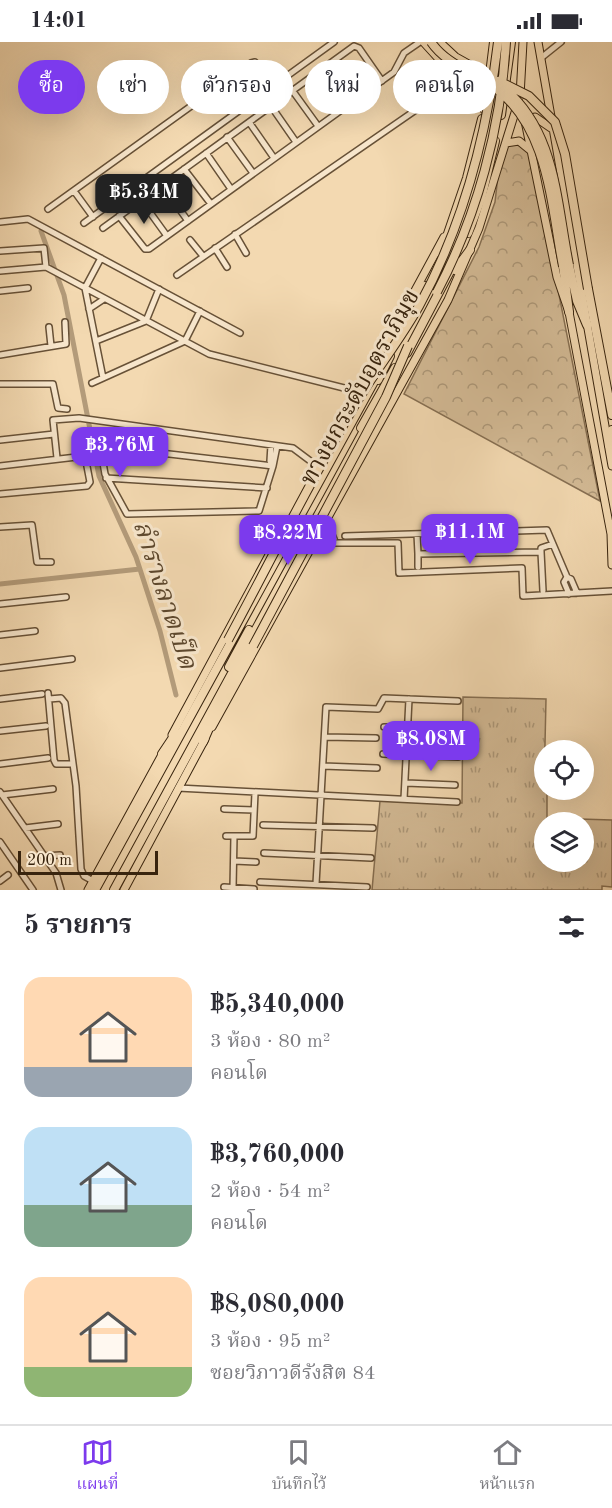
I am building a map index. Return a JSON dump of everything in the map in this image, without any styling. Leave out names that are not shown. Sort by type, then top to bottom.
[{"type":"highway","points":[[422,42],[440,60]]},
{"type":"highway","points":[[431,42],[451,61],[494,87],[515,108],[528,126],[541,153],[566,265],[587,325]]},
{"type":"highway","points":[[439,42],[460,60]]},
{"type":"highway","points":[[493,60],[496,42]]},
{"type":"highway","name":"ทางยกระดับอุตราภิมุข","points":[[100,890],[434,277],[464,204],[487,118],[496,42]]},
{"type":"highway","name":"ทางยกระดับอุตราภิมุข","points":[[108,890],[444,279],[478,191],[496,120],[506,42]]},
{"type":"highway","points":[[115,890],[448,280],[481,198],[505,92],[511,42]]},
{"type":"highway","points":[[496,80],[529,96],[555,122],[565,154],[612,415]]},
{"type":"highway","points":[[496,82],[521,104],[543,138],[566,265],[569,312]]},
{"type":"highway","points":[[94,886],[437,264],[467,178],[483,114]]},
{"type":"highway","points":[[448,280],[470,250]]},
{"type":"highway","points":[[162,754],[228,640],[356,403],[398,342]]},
{"type":"highway","points":[[203,742],[217,710],[386,397],[408,346]]},
{"type":"highway","points":[[360,406],[365,384]]},
{"type":"highway","points":[[609,445],[612,430]]},
{"type":"highway","points":[[122,827],[144,799]]},
{"type":"main road","points":[[124,890],[177,788],[327,523],[443,308],[470,250],[519,100],[523,42]]},
{"type":"main road","points":[[538,42],[612,466]]},
{"type":"main road","points":[[552,128],[540,119],[527,118],[525,126],[557,277],[569,312],[611,536],[612,565]]},
{"type":"main road","points":[[506,143],[519,141],[531,151]]},
{"type":"main road","points":[[88,890],[94,886],[122,827],[317,465],[365,384],[453,222]]},
{"type":"street","points":[[293,72],[334,42]]},
{"type":"street","points":[[382,81],[394,72],[404,53],[422,42]]},
{"type":"street","points":[[541,58],[561,42]]},
{"type":"street","points":[[336,60],[356,46],[366,60]]},
{"type":"street","points":[[293,91],[318,126]]},
{"type":"street","points":[[48,209],[181,114]]},
{"type":"street","points":[[84,223],[236,114]]},
{"type":"street","points":[[103,228],[260,114]]},
{"type":"street","points":[[277,114],[296,142]]},
{"type":"street","points":[[119,216],[144,249],[167,236],[335,114]]},
{"type":"street","points":[[177,274],[410,114]]},
{"type":"street","points":[[249,122],[274,158]]},
{"type":"street","points":[[227,137],[253,173]]},
{"type":"street","points":[[206,153],[231,189]]},
{"type":"street","points":[[184,169],[210,204]]},
{"type":"street","points":[[162,184],[188,221]]},
{"type":"street","points":[[74,191],[93,217]]},
{"type":"street","points":[[141,200],[167,236]]},
{"type":"street","points":[[0,222],[28,219],[240,333]]},
{"type":"street","points":[[235,234],[246,253]]},
{"type":"street","points":[[190,240],[203,256]]},
{"type":"street","points":[[0,251],[44,248],[46,267]]},
{"type":"street","points":[[215,248],[227,267]]},
{"type":"street","points":[[101,258],[85,288],[103,378]]},
{"type":"street","points":[[0,271],[46,267],[208,354],[360,392]]},
{"type":"street","points":[[0,291],[28,288]]},
{"type":"street","points":[[96,341],[146,321],[159,289]]},
{"type":"street","points":[[89,309],[105,299]]},
{"type":"street","points":[[92,383],[185,342],[200,311]]},
{"type":"street","points":[[0,355],[67,342],[65,322]]},
{"type":"street","points":[[49,327],[51,346]]},
{"type":"street","points":[[0,384],[53,384],[58,408],[67,409]]},
{"type":"street","points":[[57,458],[53,420],[65,418],[111,421],[293,448],[317,465]]},
{"type":"street","points":[[0,440],[54,434]]},
{"type":"street","points":[[273,466],[100,446],[106,478],[127,514],[259,511],[273,466],[274,445]]},
{"type":"street","points":[[0,466],[85,456],[90,485],[0,494]]},
{"type":"street","points":[[106,478],[267,488]]},
{"type":"street","points":[[327,523],[333,539]]},
{"type":"street","points":[[0,527],[32,525],[37,562],[51,562]]},
{"type":"street","points":[[333,539],[345,536],[547,530],[567,577],[571,579],[577,593]]},
{"type":"street","points":[[417,534],[418,567]]},
{"type":"street","points":[[318,538],[398,543],[399,573],[522,568],[523,596],[612,591]]},
{"type":"street","points":[[543,591],[541,549],[553,544]]},
{"type":"street","points":[[418,554],[541,552]]},
{"type":"street","points":[[567,577],[564,582],[569,594]]},
{"type":"street","points":[[0,604],[66,597]]},
{"type":"street","points":[[0,636],[35,631]]},
{"type":"street","points":[[0,668],[72,659]]},
{"type":"street","points":[[46,695],[54,760],[56,764],[73,764]]},
{"type":"street","points":[[0,699],[46,695],[64,700],[73,764],[81,869],[84,876],[94,886]]},
{"type":"street","points":[[316,884],[326,707],[378,709],[384,698],[458,701]]},
{"type":"street","points":[[404,800],[409,699]]},
{"type":"street","points":[[0,731],[46,726]]},
{"type":"street","points":[[384,727],[460,729]]},
{"type":"street","points":[[325,736],[376,738]]},
{"type":"street","points":[[383,754],[458,757]]},
{"type":"street","points":[[0,764],[48,758]]},
{"type":"street","points":[[323,766],[377,768]]},
{"type":"street","points":[[406,783],[455,785]]},
{"type":"street","points":[[177,788],[457,802]]},
{"type":"street","points":[[1,793],[53,789]]},
{"type":"street","points":[[1,793],[56,873],[61,890]]},
{"type":"street","points":[[226,836],[253,836],[255,793]]},
{"type":"street","points":[[224,809],[254,810]]},
{"type":"street","points":[[25,828],[58,824]]},
{"type":"street","points":[[263,825],[373,828]]},
{"type":"street","points":[[233,888],[234,836]]},
{"type":"street","points":[[0,842],[33,890]]},
{"type":"street","points":[[264,853],[371,858]]},
{"type":"street","points":[[44,856],[60,855]]},
{"type":"street","points":[[234,861],[256,862]]},
{"type":"street","points":[[0,881],[8,875]]},
{"type":"street","points":[[260,882],[367,886]]},
{"type":"street","points":[[224,887],[254,889]]},
{"type":"green space","points":[[511,142],[524,143],[531,154],[600,501],[404,394],[479,247],[495,202],[500,158]]},
{"type":"green space","points":[[463,697],[546,699],[545,740],[534,740],[534,800],[547,800],[547,812],[534,812],[534,872],[594,872],[594,819],[612,820],[612,887],[602,886],[602,890],[372,890],[380,801],[462,803]]},
{"type":"waterway","name":"ลำรางลาดเป็ด","points":[[41,231],[64,295],[99,476],[136,557],[160,631],[176,695]]},
{"type":"waterway","points":[[0,584],[140,569]]}]
